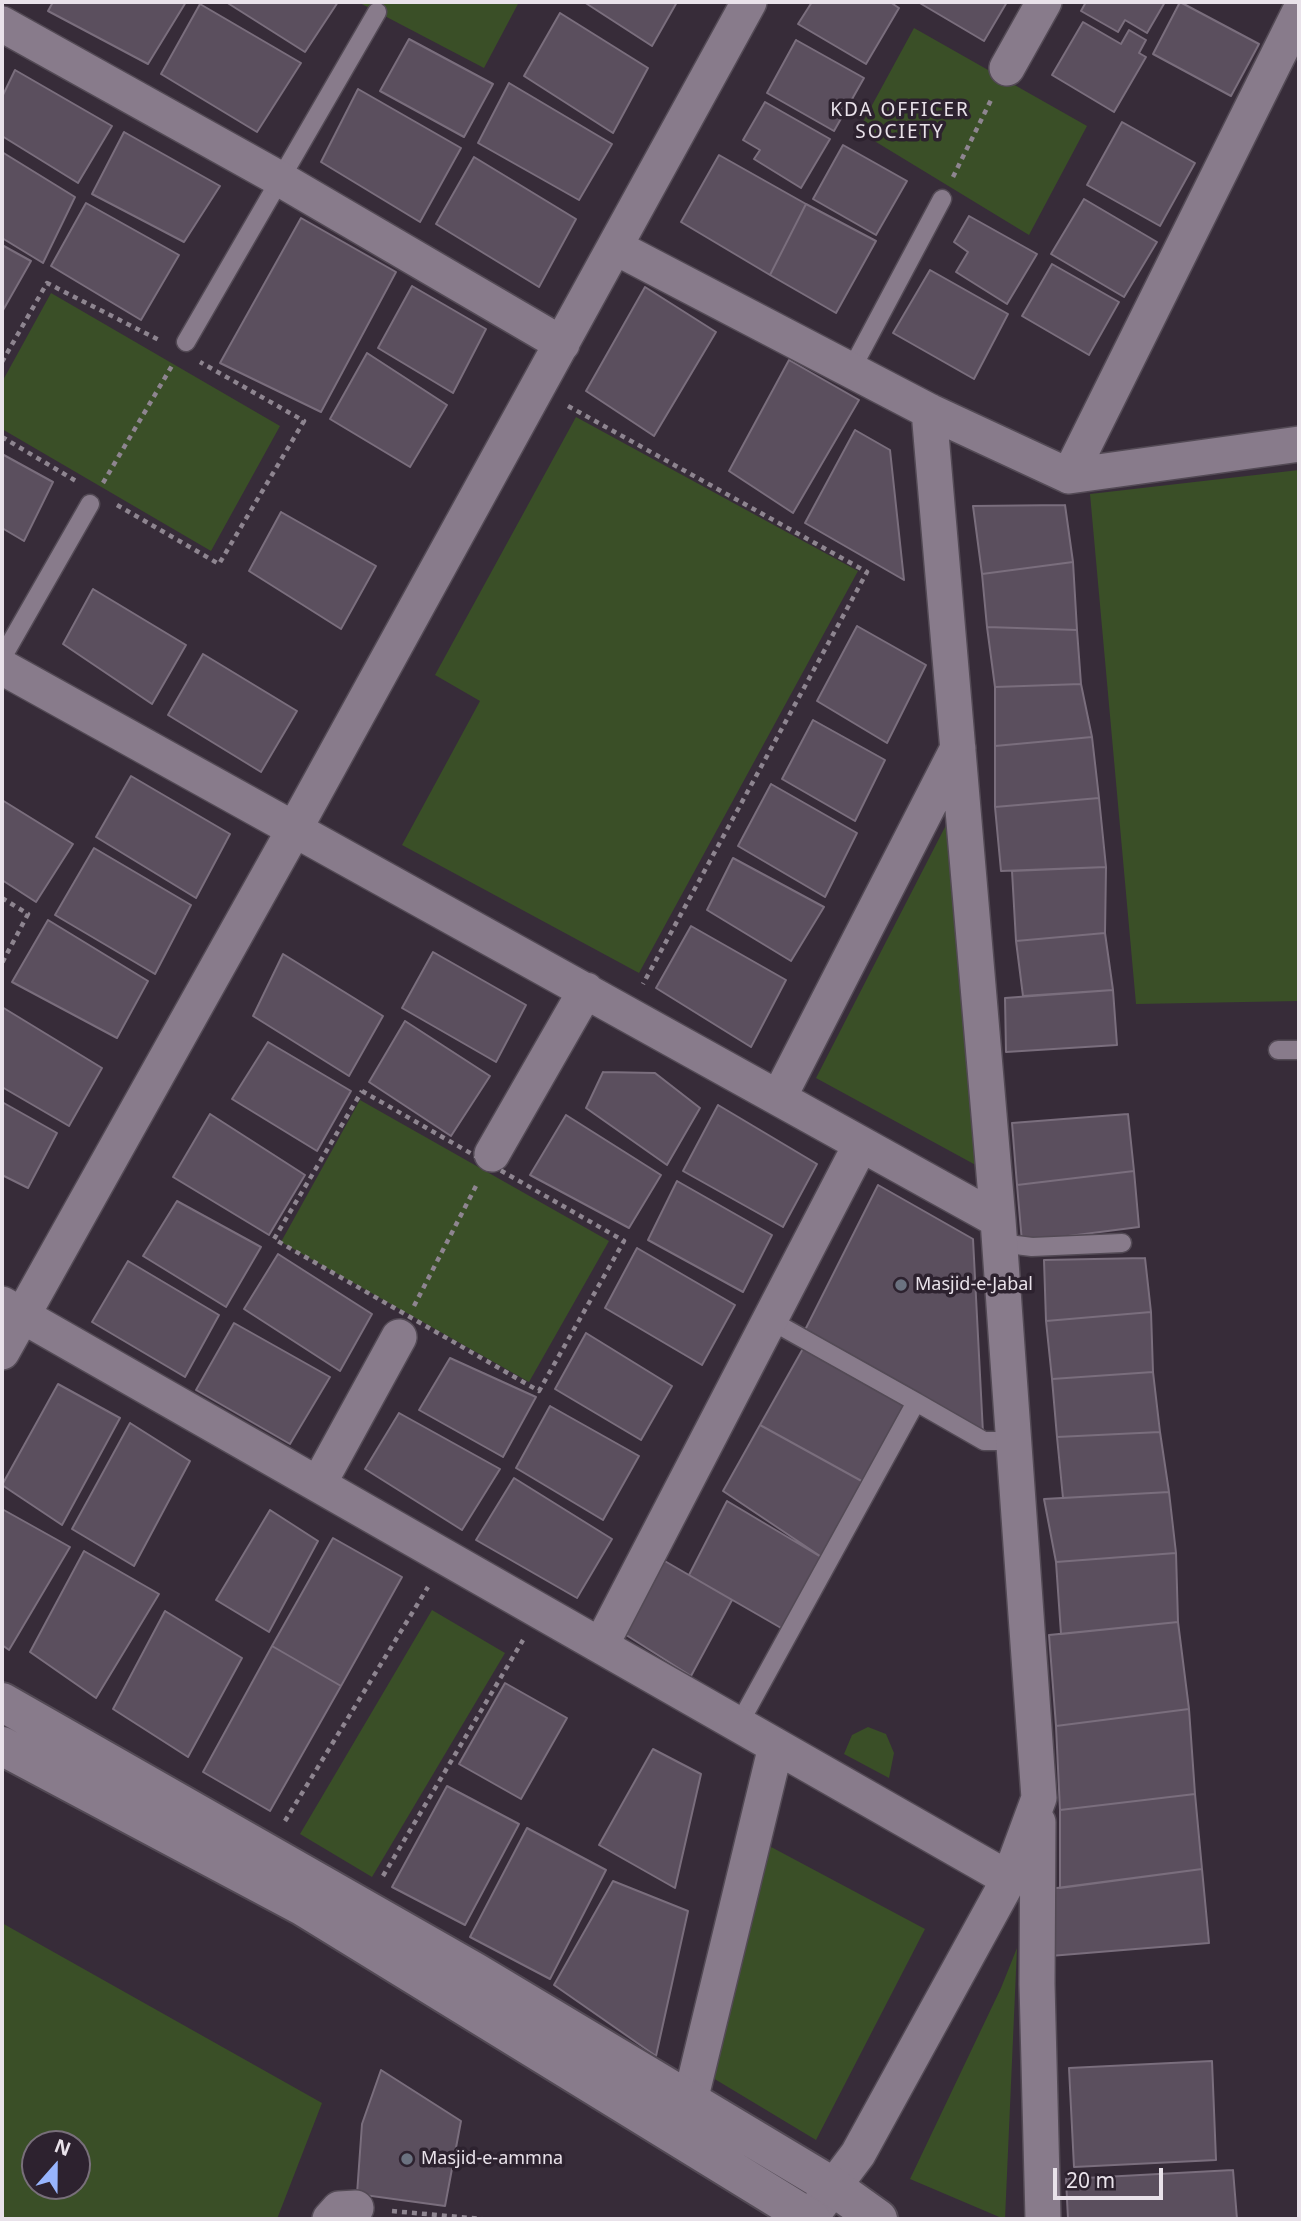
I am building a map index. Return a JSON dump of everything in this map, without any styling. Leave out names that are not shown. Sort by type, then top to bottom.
[{"type":"street","points":[[2,13],[8,2]]},
{"type":"street","points":[[2,1352],[12,1310],[295,828],[749,2]]},
{"type":"street","points":[[1007,68],[1044,2]]},
{"type":"street","points":[[1069,476],[1299,13]]},
{"type":"street","points":[[2,24],[280,179],[562,344]]},
{"type":"street","points":[[615,247],[929,411],[1069,476],[1299,444]]},
{"type":"street","points":[[929,411],[999,1231],[1039,1798],[1037,1984],[1043,2219]]},
{"type":"street","points":[[2,667],[779,1097],[999,1231]]},
{"type":"street","points":[[779,1097],[958,748]]},
{"type":"street","points":[[490,1159],[586,990]]},
{"type":"street","points":[[601,1646],[860,1146]]},
{"type":"street","points":[[12,1310],[1009,1879]]},
{"type":"street","points":[[319,1483],[404,1327]]},
{"type":"street","points":[[2,1703],[266,1852],[311,1894],[364,1906],[832,2186],[878,2219]]},
{"type":"street","points":[[2,1746],[311,1894],[811,2219],[832,2186],[858,2154],[1009,1879],[1039,1798]]},
{"type":"street","points":[[690,2101],[776,1746]]},
{"type":"lane","points":[[183,346],[377,12]]},
{"type":"lane","points":[[851,370],[942,199]]},
{"type":"lane","points":[[2,658],[94,499]]},
{"type":"lane","points":[[1278,1051],[1299,1050]]},
{"type":"lane","points":[[999,1231],[1032,1247],[1122,1243]]},
{"type":"lane","points":[[770,1320],[984,1441],[1013,1441]]},
{"type":"lane","points":[[739,1724],[916,1402]]},
{"type":"path","points":[[942,199],[1007,68]]},
{"type":"path","points":[[2,362],[47,282],[183,346],[304,421],[219,564],[94,499],[2,438]]},
{"type":"path","points":[[94,499],[183,346]]},
{"type":"path","points":[[536,389],[867,572],[627,1013]]},
{"type":"path","points":[[2,898],[29,914],[2,963]]},
{"type":"path","points":[[362,1091],[490,1159],[624,1241],[539,1391],[404,1327],[274,1239],[362,1091]]},
{"type":"path","points":[[404,1327],[490,1159]]},
{"type":"path","points":[[266,1852],[446,1557]]},
{"type":"path","points":[[364,1906],[540,1610]]},
{"type":"path","points":[[343,2213],[482,2219]]},
{"type":"green space","points":[[358,2],[519,2],[484,68]]},
{"type":"green space","points":[[914,28],[1087,126],[1029,235],[858,131]]},
{"type":"green space","points":[[51,293],[280,426],[211,551],[2,429],[2,382]]},
{"type":"green space","points":[[576,417],[858,571],[639,973],[402,845],[480,701],[435,675]]},
{"type":"green space","points":[[1299,470],[1299,1001],[1136,1004],[1090,494]]},
{"type":"green space","points":[[962,794],[994,1175],[816,1078]]},
{"type":"green space","points":[[360,1100],[609,1241],[529,1382],[281,1242]]},
{"type":"green space","points":[[432,1610],[505,1653],[372,1877],[300,1834]]},
{"type":"green space","points":[[868,1727],[886,1734],[894,1753],[889,1778],[844,1754],[852,1735]]},
{"type":"green space","points":[[758,1840],[925,1929],[816,2140],[703,2072]]},
{"type":"green space","points":[[2,1923],[322,2103],[277,2219],[2,2219]]},
{"type":"green space","points":[[1017,1948],[1004,2219],[910,2179],[1001,1988]]},
{"type":"building","points":[[53,2],[186,2],[148,64],[48,11]]},
{"type":"building","points":[[226,2],[338,2],[305,52]]},
{"type":"building","points":[[584,2],[677,2],[652,46]]},
{"type":"building","points":[[812,2],[890,2],[899,8],[866,64],[798,24]]},
{"type":"building","points":[[918,2],[1007,2],[984,41]]},
{"type":"building","points":[[1086,2],[1165,2],[1147,33],[1125,20],[1118,32],[1081,11]]},
{"type":"building","points":[[1180,2],[1259,44],[1231,96],[1153,54]]},
{"type":"building","points":[[200,4],[301,63],[257,132],[161,74]]},
{"type":"building","points":[[560,13],[648,68],[613,133],[524,76]]},
{"type":"building","points":[[1083,22],[1121,44],[1129,30],[1146,40],[1139,53],[1146,57],[1114,112],[1052,75]]},
{"type":"building","points":[[409,39],[493,84],[464,137],[380,91]]},
{"type":"building","points":[[796,40],[864,78],[834,131],[767,93]]},
{"type":"building","points":[[15,70],[112,126],[78,183],[2,136],[2,97]]},
{"type":"building","points":[[509,83],[612,144],[579,200],[478,143]]},
{"type":"building","points":[[358,89],[461,148],[420,222],[321,162]]},
{"type":"building","points":[[765,102],[830,139],[801,188],[754,159],[760,150],[743,140]]},
{"type":"building","points":[[1122,122],[1195,163],[1160,226],[1087,185]]},
{"type":"building","points":[[124,132],[220,186],[184,242],[92,194]]},
{"type":"building","points":[[843,145],[907,181],[876,235],[813,199]]},
{"type":"building","points":[[2,152],[75,197],[43,263],[2,238]]},
{"type":"building","points":[[719,155],[806,204],[770,275],[681,222]]},
{"type":"building","points":[[474,157],[576,219],[539,287],[436,224]]},
{"type":"building","points":[[1084,199],[1157,242],[1124,297],[1051,254]]},
{"type":"building","points":[[86,203],[179,255],[141,320],[51,266]]},
{"type":"building","points":[[806,204],[876,241],[836,313],[770,275]]},
{"type":"building","points":[[969,216],[1037,254],[1007,304],[956,272],[968,252],[954,242]]},
{"type":"building","points":[[301,218],[396,272],[321,412],[220,363]]},
{"type":"building","points":[[2,245],[31,261],[2,312]]},
{"type":"building","points":[[1052,264],[1119,302],[1089,355],[1022,316]]},
{"type":"building","points":[[930,270],[1008,314],[974,379],[893,333]]},
{"type":"building","points":[[412,286],[486,329],[453,393],[378,348]]},
{"type":"building","points":[[645,287],[716,332],[654,436],[586,391]]},
{"type":"building","points":[[367,353],[447,405],[410,467],[330,419]]},
{"type":"building","points":[[789,360],[859,400],[793,513],[729,471]]},
{"type":"building","points":[[855,430],[890,450],[904,580],[805,523]]},
{"type":"building","points":[[2,454],[53,482],[24,541],[2,528]]},
{"type":"building","points":[[1065,505],[1073,562],[982,574],[973,506]]},
{"type":"building","points":[[281,512],[376,566],[341,629],[249,571]]},
{"type":"building","points":[[1073,562],[1077,630],[987,627],[982,574]]},
{"type":"building","points":[[93,589],[186,645],[152,704],[63,644]]},
{"type":"building","points":[[857,626],[926,665],[887,743],[817,701]]},
{"type":"building","points":[[987,627],[1077,630],[1081,684],[995,687]]},
{"type":"building","points":[[203,654],[297,711],[261,772],[168,715]]},
{"type":"building","points":[[1081,684],[1092,737],[995,746],[995,687]]},
{"type":"building","points":[[813,720],[885,760],[855,821],[782,779]]},
{"type":"building","points":[[1092,737],[1099,798],[995,807],[995,746]]},
{"type":"building","points":[[131,776],[230,834],[196,898],[96,837]]},
{"type":"building","points":[[771,784],[857,833],[825,897],[738,846]]},
{"type":"building","points":[[1099,798],[1106,867],[1001,871],[995,807]]},
{"type":"building","points":[[2,800],[73,844],[36,902],[2,880]]},
{"type":"building","points":[[94,848],[191,905],[155,974],[55,915]]},
{"type":"building","points":[[733,858],[824,907],[791,961],[707,910]]},
{"type":"building","points":[[1106,867],[1105,933],[1016,941],[1012,871]]},
{"type":"building","points":[[48,920],[148,981],[117,1038],[12,982]]},
{"type":"building","points":[[691,926],[786,980],[751,1047],[656,988]]},
{"type":"building","points":[[1105,933],[1113,990],[1023,996],[1016,941]]},
{"type":"building","points":[[433,952],[526,1005],[496,1062],[402,1008]]},
{"type":"building","points":[[283,954],[383,1016],[349,1076],[253,1016]]},
{"type":"building","points":[[1113,990],[1117,1045],[1006,1052],[1005,998]]},
{"type":"building","points":[[2,1007],[102,1068],[69,1126],[2,1087]]},
{"type":"building","points":[[405,1021],[490,1076],[451,1136],[369,1082]]},
{"type":"building","points":[[268,1042],[351,1091],[317,1151],[232,1099]]},
{"type":"building","points":[[603,1072],[655,1073],[700,1108],[667,1165],[586,1108]]},
{"type":"building","points":[[2,1102],[57,1133],[28,1188],[2,1175]]},
{"type":"building","points":[[718,1105],[817,1164],[783,1227],[683,1171]]},
{"type":"building","points":[[210,1114],[305,1175],[269,1235],[173,1177]]},
{"type":"building","points":[[1128,1114],[1134,1171],[1017,1185],[1012,1123]]},
{"type":"building","points":[[566,1115],[661,1175],[629,1228],[530,1175]]},
{"type":"building","points":[[1134,1171],[1139,1227],[1022,1242],[1017,1185]]},
{"type":"building","points":[[677,1181],[772,1235],[743,1292],[648,1240]]},
{"type":"building","name":"Masjid-e-Jabal","points":[[878,1185],[973,1239],[983,1433],[804,1332]]},
{"type":"building","points":[[177,1201],[261,1247],[226,1307],[143,1256]]},
{"type":"building","points":[[637,1248],[735,1305],[702,1365],[605,1308]]},
{"type":"building","points":[[278,1254],[372,1314],[340,1371],[244,1309]]},
{"type":"building","points":[[1145,1258],[1151,1312],[1046,1321],[1044,1260]]},
{"type":"building","points":[[128,1261],[219,1315],[185,1377],[92,1322]]},
{"type":"building","points":[[1151,1312],[1153,1372],[1052,1379],[1046,1321]]},
{"type":"building","points":[[234,1323],[330,1377],[290,1444],[196,1390]]},
{"type":"building","points":[[586,1333],[672,1386],[641,1440],[555,1389]]},
{"type":"building","points":[[805,1345],[909,1403],[867,1484],[760,1425]]},
{"type":"building","points":[[450,1358],[536,1397],[503,1457],[419,1410]]},
{"type":"building","points":[[1153,1372],[1160,1432],[1057,1437],[1052,1379]]},
{"type":"building","points":[[58,1384],[120,1418],[62,1525],[2,1485]]},
{"type":"building","points":[[550,1406],[639,1456],[603,1520],[516,1468]]},
{"type":"building","points":[[399,1413],[500,1469],[462,1530],[365,1469]]},
{"type":"building","points":[[130,1423],[190,1461],[134,1566],[72,1529]]},
{"type":"building","points":[[760,1425],[867,1484],[826,1560],[723,1491]]},
{"type":"building","points":[[1160,1432],[1169,1492],[1063,1498],[1057,1437]]},
{"type":"building","points":[[514,1478],[612,1539],[577,1598],[476,1540]]},
{"type":"building","points":[[1169,1492],[1176,1553],[1056,1562],[1044,1499]]},
{"type":"building","points":[[727,1501],[826,1560],[788,1632],[689,1575]]},
{"type":"building","points":[[2,1509],[70,1547],[9,1650],[2,1645]]},
{"type":"building","points":[[270,1510],[318,1541],[269,1632],[216,1600]]},
{"type":"building","points":[[333,1538],[402,1577],[341,1686],[272,1646]]},
{"type":"building","points":[[84,1551],[159,1594],[96,1698],[30,1652]]},
{"type":"building","points":[[1176,1553],[1178,1622],[1061,1634],[1056,1562]]},
{"type":"building","points":[[663,1560],[732,1600],[691,1676],[623,1633]]},
{"type":"building","points":[[165,1611],[242,1658],[188,1757],[113,1709]]},
{"type":"building","points":[[1178,1622],[1189,1709],[1056,1726],[1049,1635]]},
{"type":"building","points":[[272,1646],[341,1686],[270,1811],[203,1772]]},
{"type":"building","points":[[505,1683],[567,1718],[521,1799],[459,1764]]},
{"type":"building","points":[[1189,1709],[1195,1794],[1060,1810],[1056,1726]]},
{"type":"building","points":[[653,1749],[701,1774],[675,1888],[599,1845]]},
{"type":"building","points":[[447,1786],[519,1824],[465,1925],[392,1887]]},
{"type":"building","points":[[1195,1794],[1202,1869],[1060,1888],[1060,1810]]},
{"type":"building","points":[[527,1828],[606,1870],[550,1979],[470,1937]]},
{"type":"building","points":[[1202,1869],[1209,1943],[1050,1956],[1049,1889]]},
{"type":"building","points":[[613,1881],[688,1911],[656,2056],[554,1985]]},
{"type":"building","points":[[1212,2061],[1216,2160],[1074,2167],[1069,2068]]},
{"type":"building","name":"Masjid-e-ammna","points":[[381,2070],[461,2121],[445,2206],[357,2194],[362,2124]]},
{"type":"building","points":[[1233,2170],[1237,2219],[1068,2219],[1066,2179]]},
{"type":"place","name":"Masjid-e-Jabal","points":[[901,1285]]},
{"type":"place","name":"Masjid-e-ammna","points":[[407,2159]]},
{"type":"district","name":"KDA OFFICER SOCIETY","points":[[900,122]]}]
